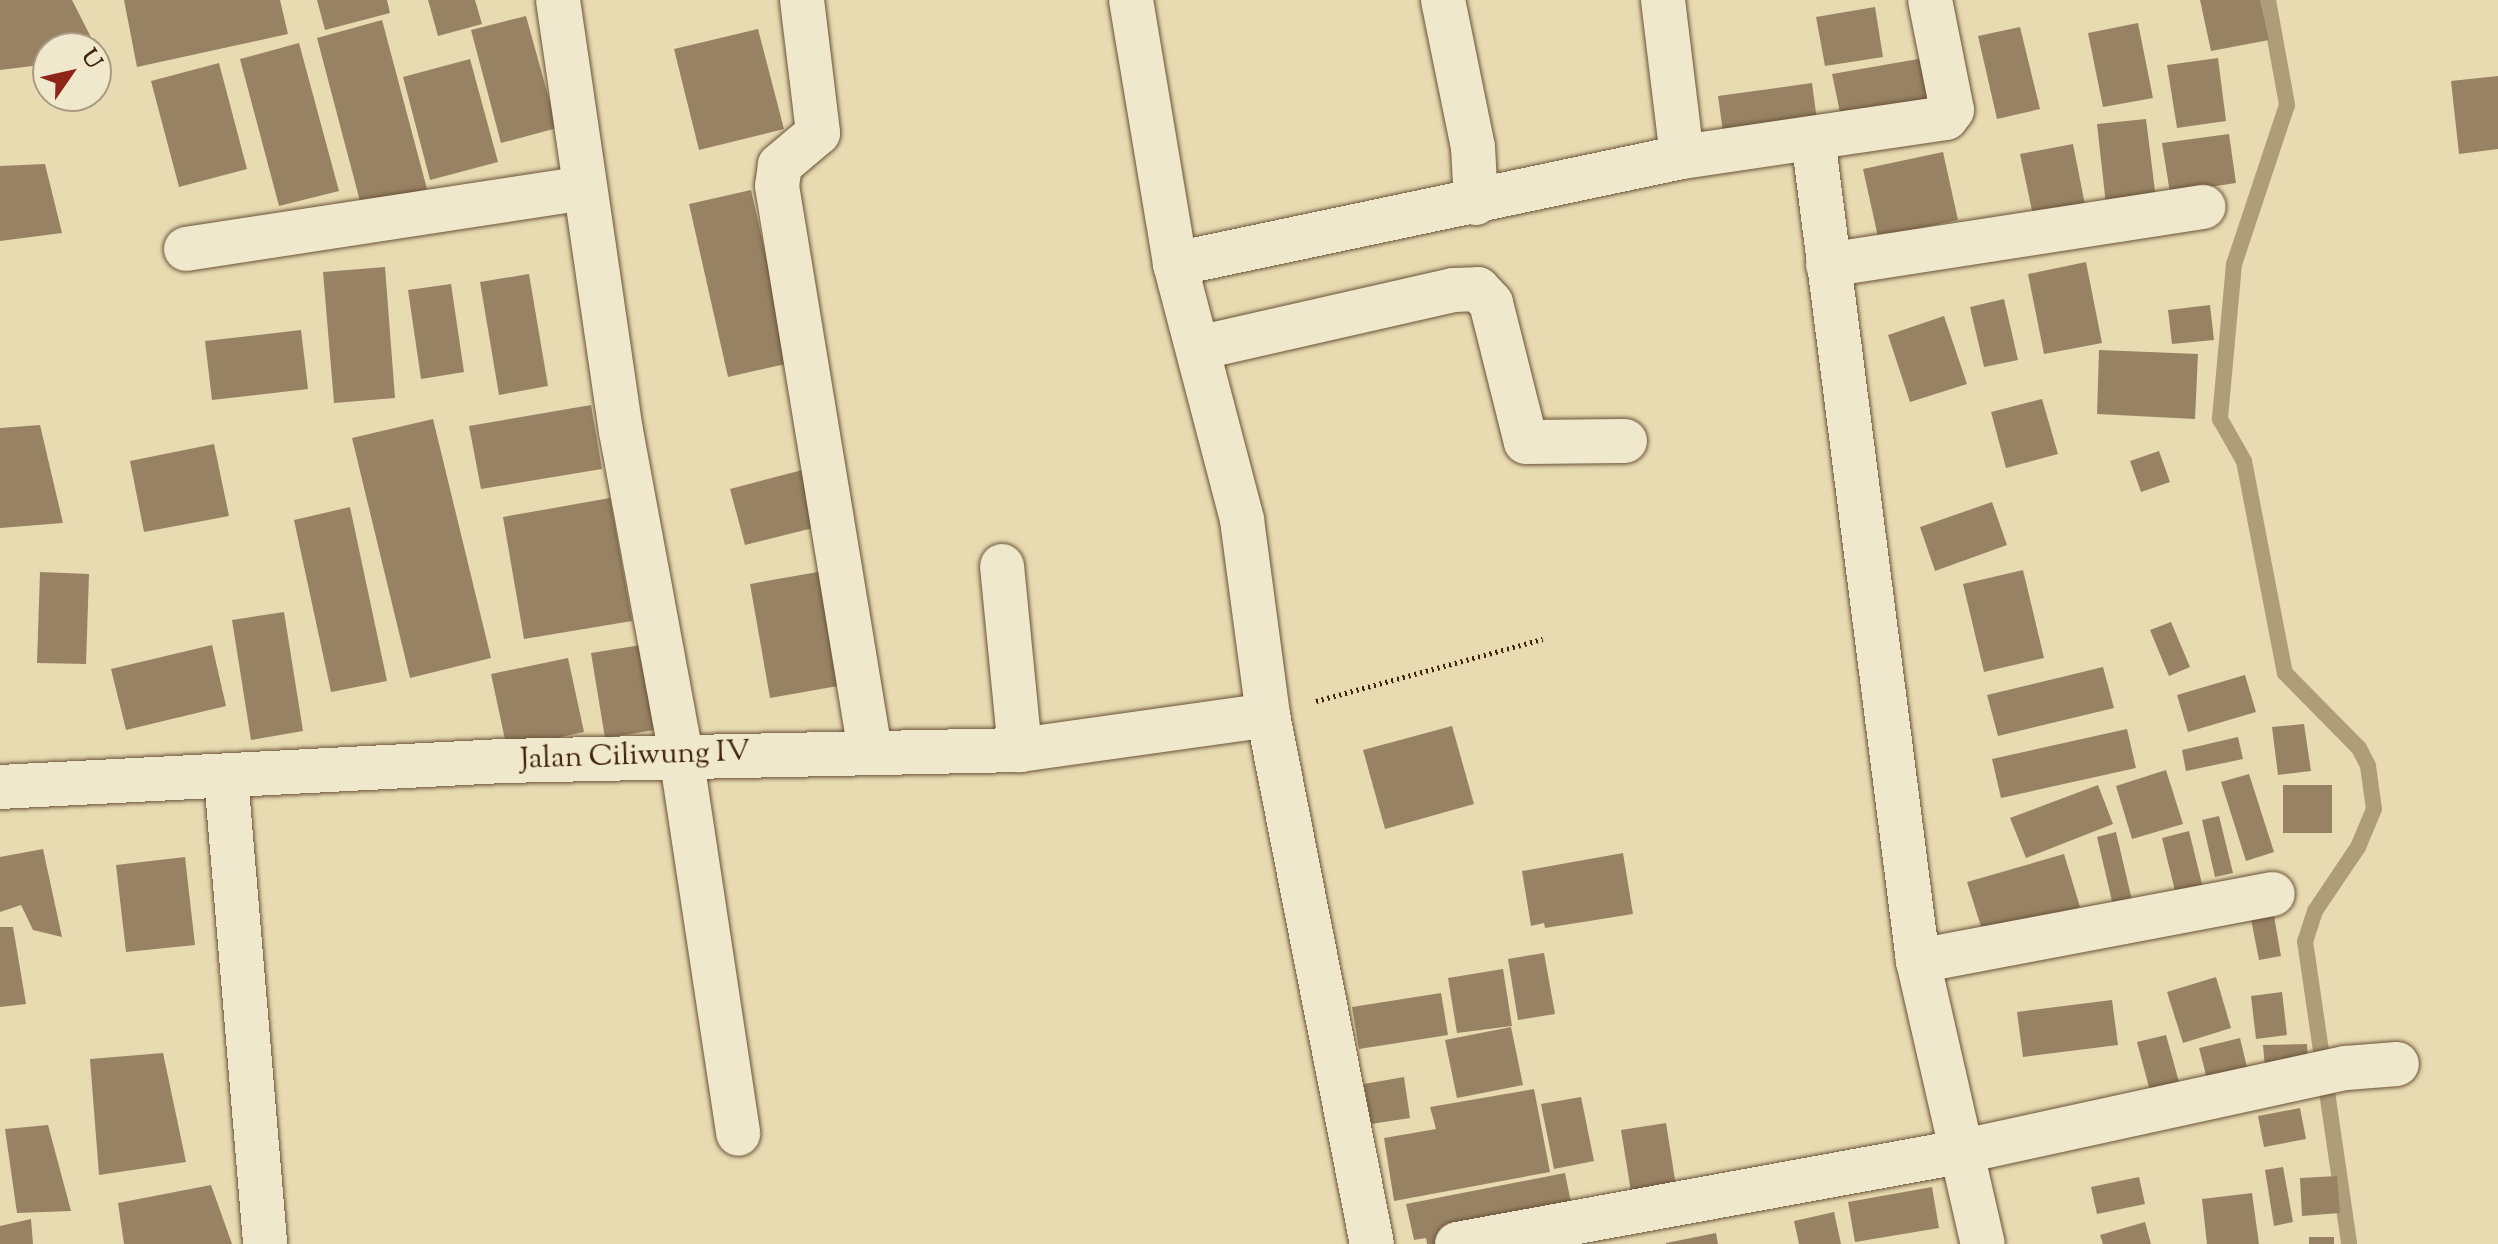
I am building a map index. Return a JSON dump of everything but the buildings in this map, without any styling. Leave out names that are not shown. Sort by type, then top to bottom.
[{"type":"street","points":[[558,0],[584,188],[681,755],[738,1134]]},
{"type":"street","points":[[802,0],[818,133],[780,165],[777,186],[870,751]]},
{"type":"street","points":[[1131,0],[1175,264],[1242,520],[1268,715],[1372,1244]]},
{"type":"street","points":[[1443,0],[1473,147],[1476,203]]},
{"type":"street","points":[[1663,0],[1682,157]]},
{"type":"street","points":[[1175,264],[1476,203],[1682,157],[1950,115],[1930,0]]},
{"type":"street","points":[[1813,138],[1918,961],[1983,1244]]},
{"type":"street","points":[[186,249],[584,188]]},
{"type":"street","points":[[1828,265],[2204,207]]},
{"type":"street","points":[[1198,348],[1453,290],[1478,289],[1491,303],[1526,442],[1625,441]]},
{"type":"street","points":[[1002,566],[1020,750]]},
{"type":"street","name":"Jalan Ciliwung IV","points":[[0,787],[681,755],[1020,750],[1268,715]]},
{"type":"street","points":[[226,777],[265,1244]]},
{"type":"street","points":[[1918,961],[2273,894]]},
{"type":"street","points":[[1457,1244],[1964,1151],[2327,1073],[2397,1064]]},
{"type":"path","points":[[1268,715],[1543,639]]},
{"type":"waterway","points":[[2268,0],[2287,105],[2234,264],[2220,419],[2244,461],[2285,673],[2359,748],[2368,766],[2374,809],[2358,847],[2315,911],[2305,941],[2349,1244]]}]
